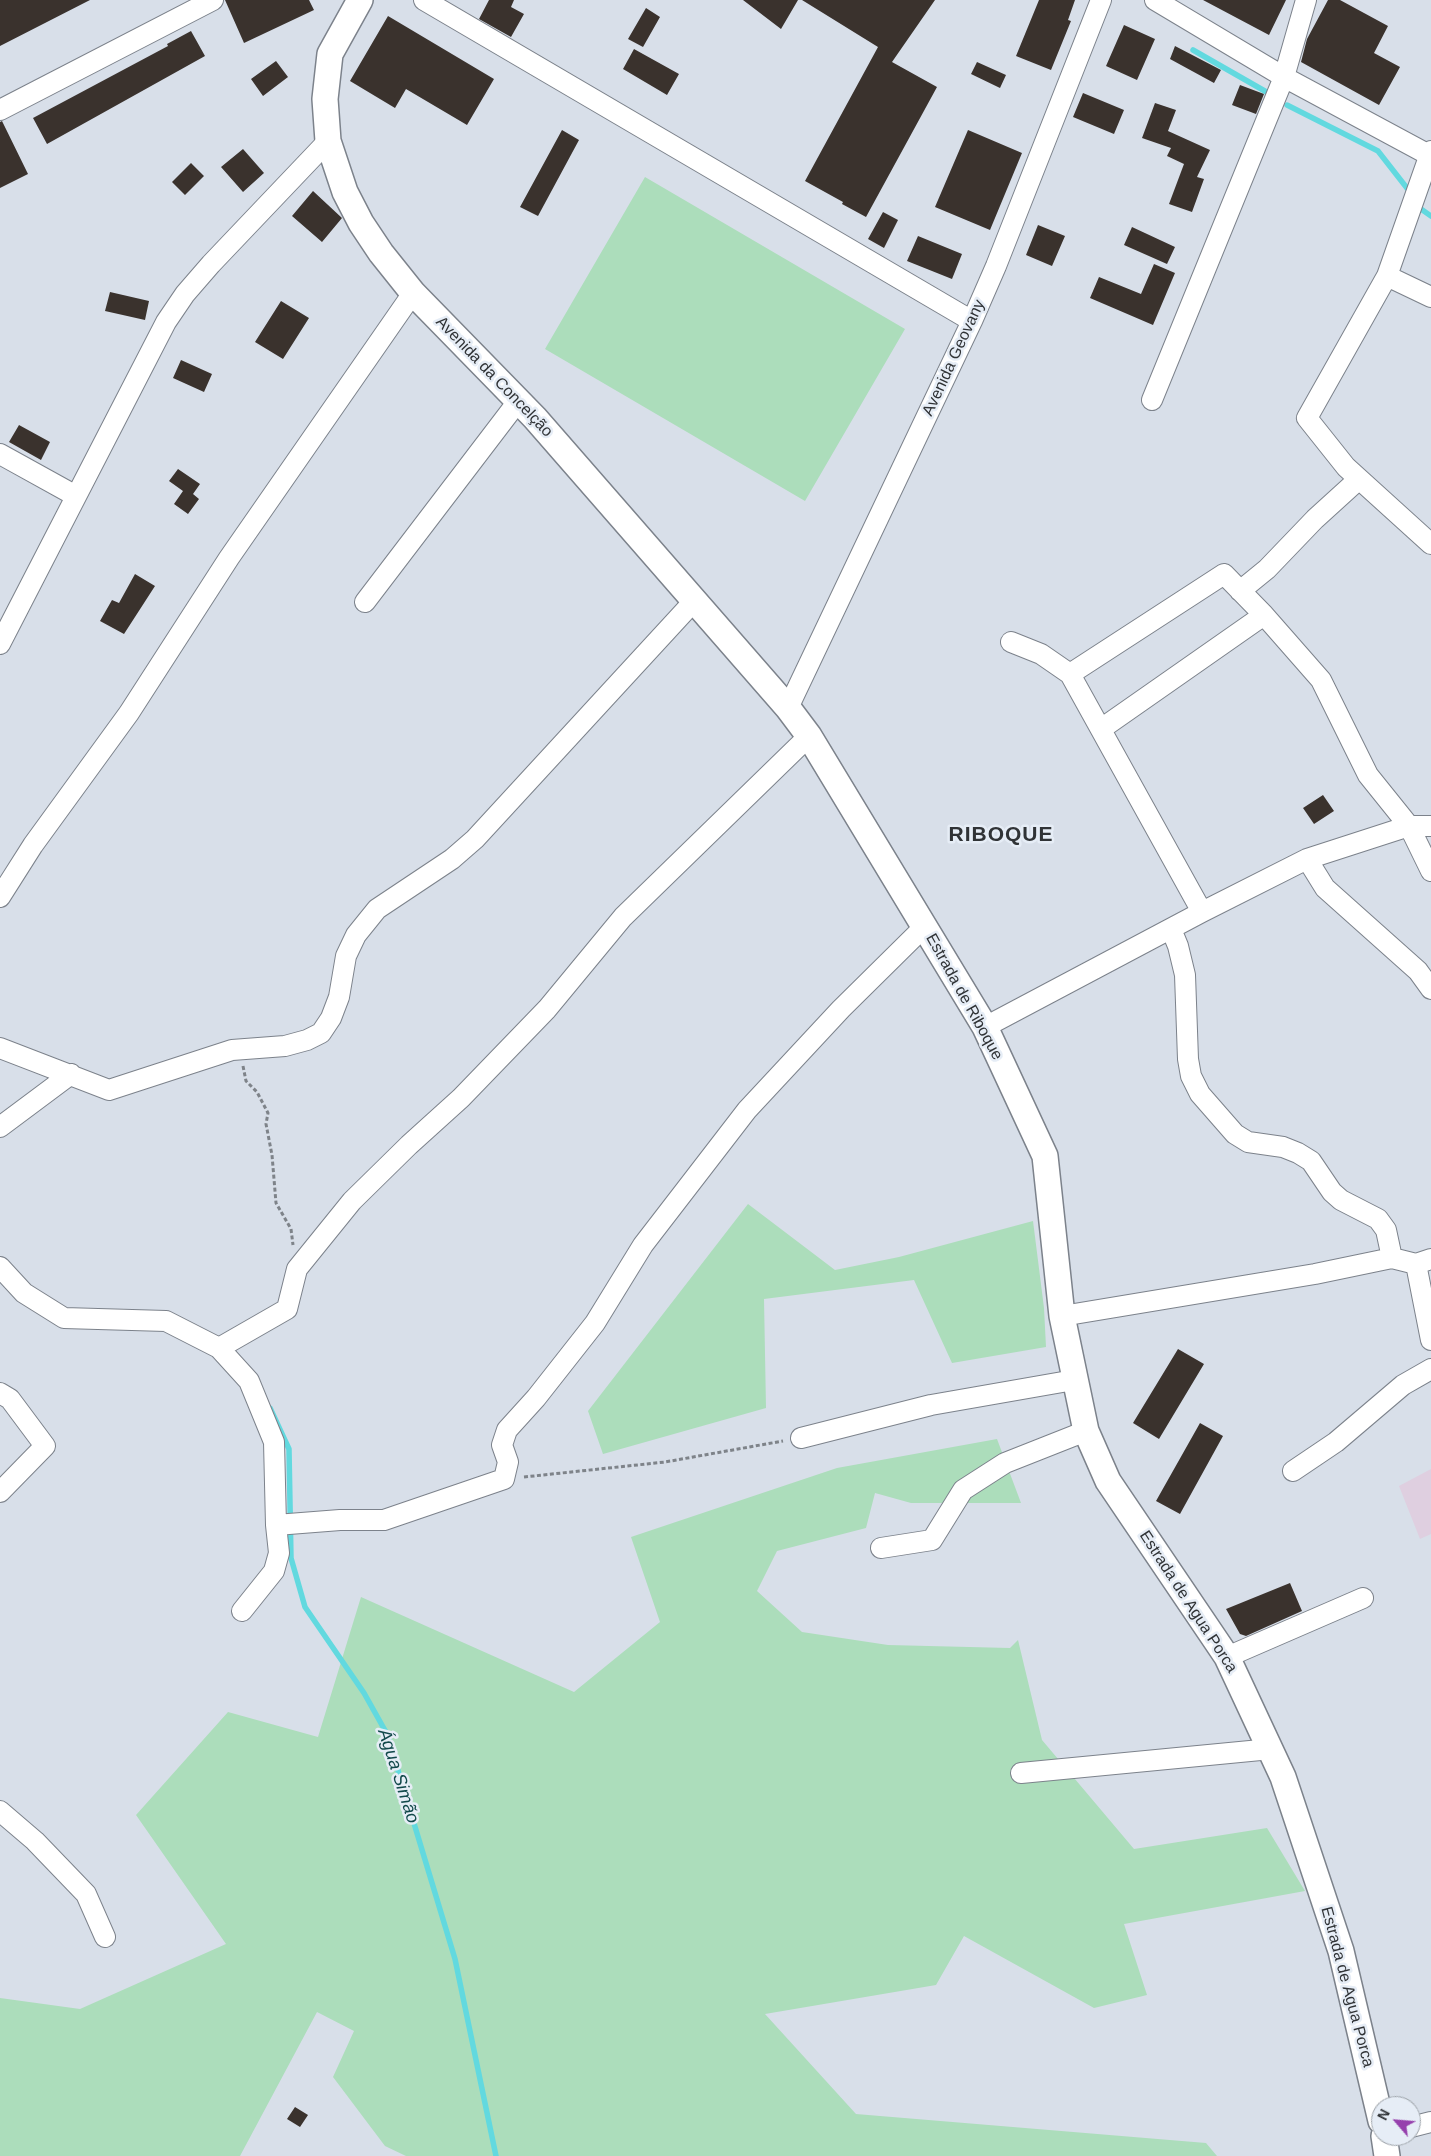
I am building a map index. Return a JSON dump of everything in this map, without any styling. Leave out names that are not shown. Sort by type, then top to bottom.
[{"type":"main road","name":"Avenida da Concelção","points":[[360,0],[330,54],[325,99],[328,141],[346,192],[361,223],[381,253],[413,293],[519,400],[788,708]]},
{"type":"main road","name":"Estrada de Riboque","points":[[788,708],[809,736],[985,1027],[1045,1156],[1062,1316]]},
{"type":"main road","name":"Estrada de Agua Porca","points":[[1062,1316],[1086,1431],[1108,1481],[1227,1656],[1283,1777],[1341,1951],[1375,2096]]},
{"type":"street","points":[[0,110],[213,0]]},
{"type":"street","points":[[424,0],[452,6],[972,321]]},
{"type":"street","name":"Avenida Geovany","points":[[788,708],[972,321],[996,266],[1102,0]]},
{"type":"street","points":[[1155,0],[1284,77],[1430,156],[1388,276],[1307,418],[1346,467],[1431,544]]},
{"type":"street","points":[[1152,400],[1284,77],[1306,0]]},
{"type":"street","points":[[0,644],[153,346],[185,294],[328,141]]},
{"type":"street","points":[[1388,276],[1431,297]]},
{"type":"street","points":[[0,898],[34,845],[129,713],[229,558],[413,293]]},
{"type":"street","points":[[364,602],[519,400]]},
{"type":"street","points":[[0,454],[76,496]]},
{"type":"street","points":[[1240,591],[1267,569],[1315,519],[1359,478]]},
{"type":"street","points":[[1070,674],[1224,574],[1264,615],[1321,680],[1368,775],[1409,826],[1431,871]]},
{"type":"street","points":[[0,1048],[72,1074],[109,1090],[232,1050],[240,1051],[285,1046],[321,1033],[331,1018],[339,997],[346,956],[356,935],[377,909],[452,859],[475,839],[695,600]]},
{"type":"street","points":[[1101,729],[1264,615]]},
{"type":"street","points":[[1011,642],[1041,654],[1070,674],[1202,912]]},
{"type":"street","points":[[219,1348],[287,1308],[297,1269],[352,1201],[409,1144],[461,1098],[547,1009],[623,917],[809,736]]},
{"type":"street","points":[[985,1027],[1170,928],[1307,859],[1409,826],[1431,826]]},
{"type":"street","points":[[1307,859],[1325,888],[1418,971],[1431,989]]},
{"type":"street","points":[[276,1525],[340,1520],[384,1520],[504,1480],[508,1462],[502,1445],[508,1430],[536,1398],[595,1323],[643,1246],[748,1110],[841,1009],[924,927]]},
{"type":"street","points":[[1170,928],[1178,946],[1185,975],[1188,1059],[1191,1076],[1200,1094],[1235,1134],[1248,1142],[1291,1150],[1311,1161],[1332,1192],[1342,1200],[1378,1219],[1386,1230],[1392,1258]]},
{"type":"street","points":[[0,1127],[72,1074]]},
{"type":"street","points":[[1062,1316],[1315,1274],[1392,1258],[1423,1262],[1431,1340]]},
{"type":"street","points":[[0,1267],[24,1293],[64,1318],[166,1320],[219,1348],[249,1381],[274,1442],[276,1525],[280,1553],[274,1572],[242,1611]]},
{"type":"street","points":[[1293,1471],[1336,1442],[1403,1385],[1431,1370]]},
{"type":"street","points":[[800,1438],[931,1405],[1074,1380]]},
{"type":"street","points":[[0,1394],[10,1399],[45,1446],[0,1492]]},
{"type":"street","points":[[880,1548],[932,1540],[963,1490],[1005,1463],[1086,1431]]},
{"type":"street","points":[[1227,1656],[1363,1598]]},
{"type":"street","points":[[1021,1773],[1271,1749]]},
{"type":"street","points":[[0,1811],[35,1841],[86,1894],[105,1937]]},
{"type":"path","points":[[240,1051],[246,1081],[257,1092],[268,1113],[266,1124],[272,1155],[276,1204],[291,1229],[297,1269]]},
{"type":"path","points":[[504,1480],[665,1462],[800,1438]]},
{"type":"shaded area","points":[[1431,1469],[1431,1534],[1420,1539],[1399,1486]]},
{"type":"green space","points":[[645,177],[905,329],[805,501],[545,349]]},
{"type":"green space","points":[[748,1204],[835,1270],[899,1257],[1033,1221],[1044,1308],[1046,1347],[952,1363],[914,1280],[764,1299],[766,1408],[603,1454],[588,1411]]},
{"type":"green space","points":[[997,1439],[1021,1503],[911,1503],[875,1493],[866,1528],[777,1551],[757,1591],[802,1632],[888,1645],[1010,1648],[1018,1640],[1042,1740],[1134,1849],[1267,1828],[1305,1891],[1124,1924],[1147,1995],[1094,2008],[964,1936],[936,1985],[765,2014],[856,2114],[1206,2143],[1217,2156],[406,2156],[385,2146],[333,2077],[354,2031],[317,2012],[240,2156],[0,2156],[0,1998],[80,2009],[226,1944],[136,1815],[228,1712],[318,1737],[361,1597],[574,1692],[660,1622],[631,1537],[837,1468]]},
{"type":"building","points":[[0,0],[90,0],[0,46]]},
{"type":"building","points":[[225,0],[309,0],[314,10],[244,43]]},
{"type":"building","points":[[489,0],[514,0],[511,7],[524,14],[511,37],[479,19]]},
{"type":"building","points":[[743,0],[798,0],[781,29]]},
{"type":"building","points":[[802,0],[935,0],[892,62],[937,87],[866,217],[805,181],[878,47]]},
{"type":"building","points":[[1039,0],[1075,0],[1068,20],[1071,21],[1051,70],[1016,56]]},
{"type":"building","points":[[1203,0],[1286,0],[1269,35]]},
{"type":"building","points":[[1328,0],[1340,0],[1388,26],[1374,53],[1400,67],[1379,105],[1301,62],[1307,39]]},
{"type":"building","points":[[646,8],[660,17],[643,47],[628,39]]},
{"type":"building","points":[[388,16],[494,79],[467,125],[406,89],[395,108],[350,81]]},
{"type":"building","points":[[1124,25],[1155,39],[1137,80],[1106,66]]},
{"type":"building","points":[[191,31],[205,56],[47,144],[33,118],[168,46],[167,44]]},
{"type":"building","points":[[1175,46],[1221,70],[1214,83],[1170,59]]},
{"type":"building","points":[[634,49],[679,74],[667,95],[623,69]]},
{"type":"building","points":[[276,61],[288,77],[263,96],[251,79]]},
{"type":"building","points":[[977,62],[1006,75],[1000,88],[971,74]]},
{"type":"building","points":[[1240,85],[1264,94],[1256,114],[1232,105]]},
{"type":"building","points":[[1083,93],[1124,110],[1114,134],[1073,117]]},
{"type":"building","points":[[1155,103],[1176,110],[1168,131],[1210,150],[1197,177],[1204,179],[1192,212],[1169,204],[1184,164],[1167,156],[1171,148],[1142,138]]},
{"type":"building","points":[[2,121],[28,174],[0,188],[0,122]]},
{"type":"building","points":[[562,130],[579,140],[538,216],[520,207]]},
{"type":"building","points":[[968,130],[1022,153],[990,230],[935,207]]},
{"type":"building","points":[[243,149],[264,173],[243,192],[221,167]]},
{"type":"building","points":[[191,163],[204,176],[185,195],[172,182]]},
{"type":"building","points":[[313,191],[342,218],[322,242],[292,216]]},
{"type":"building","points":[[883,212],[898,220],[884,248],[868,239]]},
{"type":"building","points":[[1038,225],[1065,236],[1052,266],[1026,255]]},
{"type":"building","points":[[1132,227],[1175,247],[1167,264],[1124,245]]},
{"type":"building","points":[[918,236],[962,254],[952,279],[907,261]]},
{"type":"building","points":[[1154,264],[1175,273],[1153,325],[1090,298],[1099,277],[1141,294]]},
{"type":"building","points":[[110,292],[149,301],[145,320],[105,311]]},
{"type":"building","points":[[281,301],[309,318],[283,359],[255,342]]},
{"type":"building","points":[[181,360],[212,374],[204,392],[173,378]]},
{"type":"building","points":[[19,425],[50,442],[41,460],[9,442]]},
{"type":"building","points":[[178,469],[200,484],[193,494],[199,499],[188,514],[174,504],[183,491],[169,481]]},
{"type":"building","points":[[135,574],[155,586],[124,634],[100,621],[112,600],[119,603]]},
{"type":"building","points":[[1323,795],[1334,811],[1314,824],[1303,808]]},
{"type":"building","points":[[1178,1349],[1204,1364],[1159,1439],[1133,1423]]},
{"type":"building","points":[[1200,1423],[1223,1436],[1180,1514],[1156,1501]]},
{"type":"building","points":[[1290,1583],[1302,1611],[1246,1636],[1240,1634],[1226,1609]]},
{"type":"building","points":[[295,2107],[308,2115],[300,2127],[287,2119]]},
{"type":"waterway","points":[[1193,50],[1270,94]]},
{"type":"waterway","points":[[1287,105],[1378,151],[1410,192]]},
{"type":"waterway","points":[[1421,209],[1431,216]]},
{"type":"waterway","name":"Água Simão","points":[[270,1408],[289,1449],[291,1558],[305,1607],[364,1693],[387,1734],[455,1959],[496,2156]]},
{"type":"district","name":"RIBOQUE","points":[[1001,835]]}]
